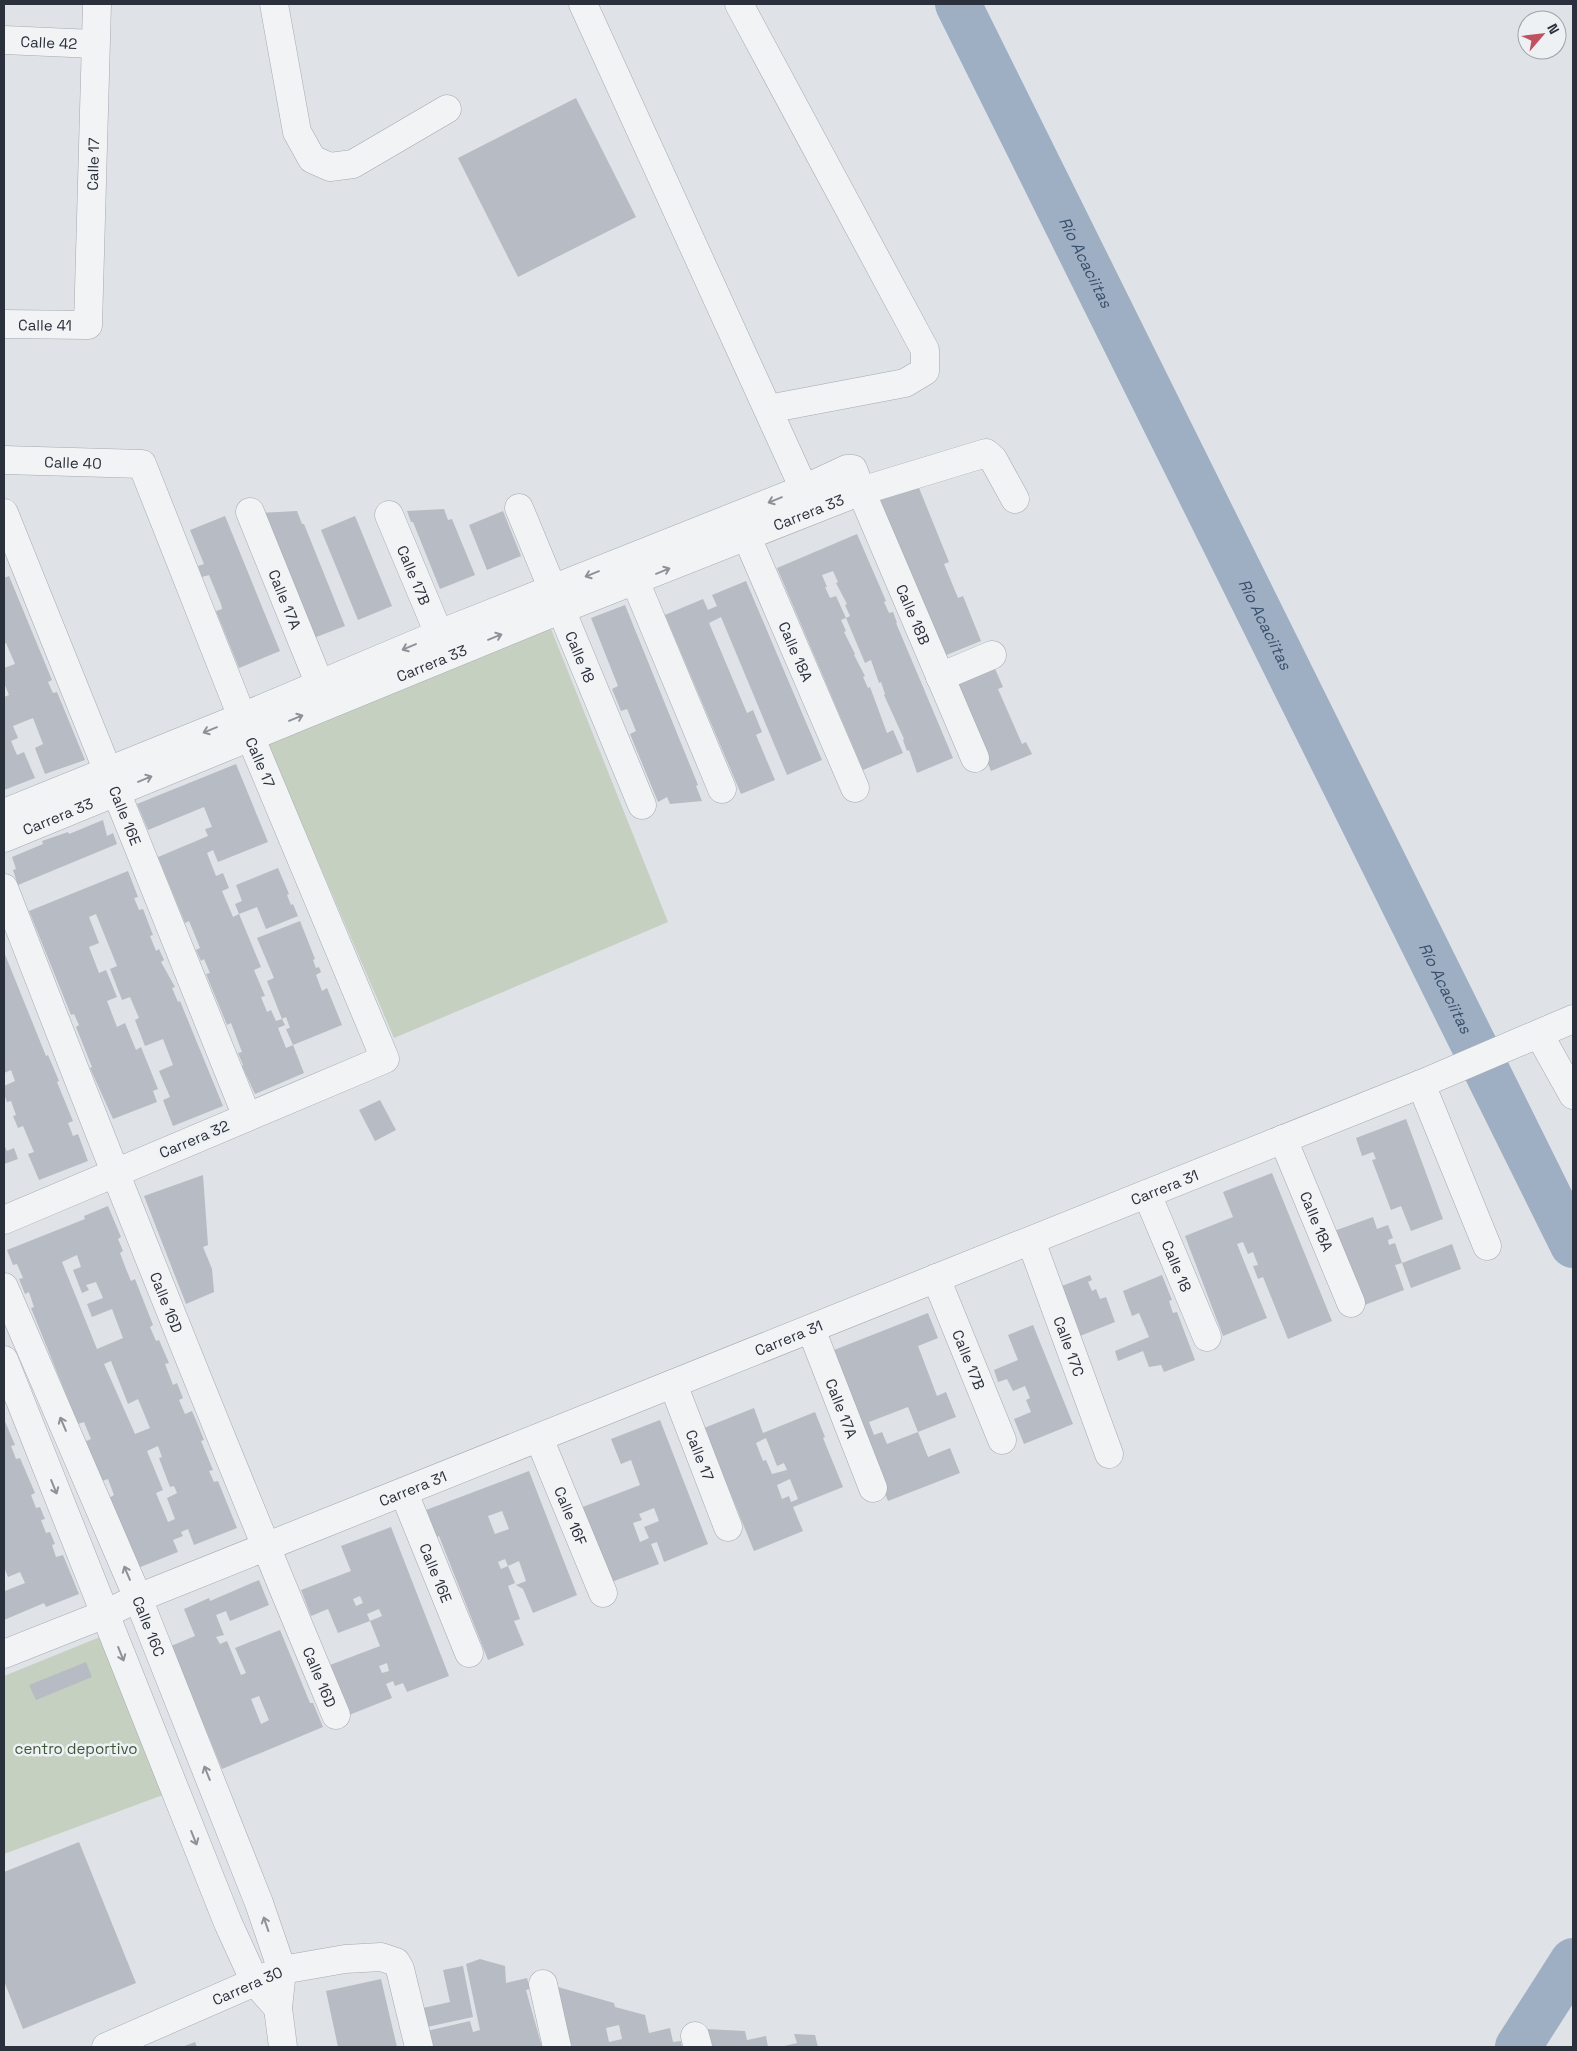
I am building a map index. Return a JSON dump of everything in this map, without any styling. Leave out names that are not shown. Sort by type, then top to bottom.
[{"type":"street","name":"Calle 17","points":[[88,325],[96,4]]},
{"type":"street","points":[[274,4],[297,132],[312,159],[330,167],[353,164],[447,109]]},
{"type":"street","points":[[583,4],[804,489]]},
{"type":"street","points":[[739,4],[925,350],[925,371],[905,383],[768,409]]},
{"type":"street","name":"Calle 42","points":[[4,40],[94,44]]},
{"type":"street","name":"Calle 41","points":[[4,324],[88,325]]},
{"type":"street","points":[[857,480],[986,453],[993,459],[1015,499]]},
{"type":"street","name":"Calle 40","points":[[4,460],[142,464]]},
{"type":"street","name":"Calle 17","points":[[142,464],[247,726],[385,1059]]},
{"type":"street","name":"Carrera 33","points":[[4,838],[112,781],[857,480],[847,469],[804,489],[742,526]]},
{"type":"street","name":"Calle 18B","points":[[857,480],[975,758]]},
{"type":"street","name":"Calle 18","points":[[519,508],[642,805]]},
{"type":"street","name":"Calle 17A","points":[[250,512],[320,685]]},
{"type":"street","name":"Calle 16E","points":[[4,513],[247,1117]]},
{"type":"street","name":"Calle 17B","points":[[389,515],[438,634]]},
{"type":"street","name":"Calle 18A","points":[[742,526],[855,788]]},
{"type":"street","points":[[630,571],[722,789]]},
{"type":"street","name":"Carrera 33","points":[[247,726],[320,685],[438,634],[558,600]]},
{"type":"street","points":[[940,677],[992,655]]},
{"type":"street","name":"Carrera 33","points":[[4,813],[112,781]]},
{"type":"street","name":"Calle 16D","points":[[4,888],[114,1173],[336,1715]]},
{"type":"street","name":"Carrera 31","points":[[4,1654],[105,1614],[138,1598],[1431,1080],[1573,1019]]},
{"type":"street","points":[[1534,1036],[1573,1095]]},
{"type":"street","name":"Carrera 32","points":[[4,1220],[385,1059]]},
{"type":"street","points":[[1431,1080],[1487,1246]]},
{"type":"street","name":"Calle 18A","points":[[1283,1139],[1351,1303]]},
{"type":"street","name":"Calle 18","points":[[1146,1194],[1206,1337]]},
{"type":"street","name":"Calle 17C","points":[[1031,1241],[1109,1454]]},
{"type":"street","name":"Calle 17B","points":[[936,1278],[1002,1440]]},
{"type":"street","name":"Calle 16C","points":[[4,1287],[138,1598],[259,1903],[282,1970]]},
{"type":"street","name":"Calle 17A","points":[[811,1329],[873,1488]]},
{"type":"street","points":[[4,1360],[228,1923],[255,1982],[278,2008]]},
{"type":"street","name":"Calle 17","points":[[673,1384],[728,1527]]},
{"type":"street","name":"Calle 16F","points":[[539,1438],[603,1593]]},
{"type":"street","name":"Calle 16E","points":[[404,1493],[469,1653]]},
{"type":"street","name":"Carrera 30","points":[[106,2047],[282,1970],[345,1959],[381,1957],[396,1962],[400,1969],[418,2047]]},
{"type":"street","points":[[282,1970],[278,2008],[283,2047]]},
{"type":"street","points":[[543,1984],[557,2047]]},
{"type":"green space","points":[[551,629],[668,922],[394,1038],[267,742]]},
{"type":"green space","name":"centro deportivo","points":[[110,1633],[171,1792],[4,1854],[4,1676]]},
{"type":"building","points":[[576,98],[636,217],[518,277],[458,158]]},
{"type":"building","points":[[917,483],[949,562],[944,564],[958,598],[963,596],[981,641],[939,658],[878,499]]},
{"type":"building","points":[[444,509],[448,520],[452,519],[475,575],[440,589],[407,511]]},
{"type":"building","points":[[297,511],[345,626],[311,639],[259,513]]},
{"type":"building","points":[[503,511],[521,556],[487,570],[469,525]]},
{"type":"building","points":[[225,516],[280,651],[239,668],[216,611],[222,609],[221,604],[209,575],[202,577],[198,566],[204,564],[190,530]]},
{"type":"building","points":[[355,516],[392,606],[358,620],[321,530]]},
{"type":"building","points":[[857,534],[886,601],[884,602],[889,613],[893,612],[953,758],[917,773],[871,660],[865,663],[846,618],[841,620],[846,631],[844,632],[865,676],[863,677],[868,688],[870,687],[887,733],[893,730],[903,753],[863,770],[777,568]],"holes":[[[833,571],[850,616],[846,618],[836,596],[830,598],[822,575]]]},
{"type":"building","points":[[9,576],[52,680],[48,682],[53,693],[57,692],[85,760],[45,774],[35,748],[43,744],[33,718],[13,726],[18,738],[11,741],[17,755],[24,752],[35,778],[4,790],[4,697],[9,695],[4,683],[4,668],[15,664],[6,643],[4,644],[4,578]]},
{"type":"building","points":[[746,581],[822,760],[787,775],[721,617],[709,623],[747,713],[753,710],[762,732],[756,735],[775,780],[741,794],[665,615],[703,599],[708,610],[717,606],[712,595]]},
{"type":"building","points":[[625,605],[698,785],[696,786],[702,801],[670,804],[667,797],[658,802],[630,734],[636,731],[627,709],[621,711],[612,689],[618,686],[591,618]]},
{"type":"building","points":[[993,664],[1003,687],[998,689],[1022,744],[1026,742],[1032,754],[991,771],[955,681]]},
{"type":"building","points":[[236,764],[268,842],[218,862],[213,850],[207,853],[216,876],[223,873],[229,888],[222,891],[233,917],[239,914],[261,967],[254,970],[265,996],[261,997],[267,1012],[271,1010],[276,1021],[282,1019],[285,1025],[278,1028],[286,1048],[293,1045],[304,1073],[255,1094],[242,1066],[238,1053],[242,1052],[231,1023],[227,1025],[206,974],[210,973],[204,959],[201,961],[196,950],[200,948],[194,933],[189,921],[185,923],[158,857],[208,836],[205,829],[212,827],[204,807],[148,830],[137,804]]},
{"type":"building","points":[[103,820],[107,836],[113,833],[117,844],[18,885],[13,870],[16,869],[12,857],[43,844],[42,841],[68,832],[69,834]]},
{"type":"building","points":[[278,868],[289,894],[287,895],[291,905],[293,904],[298,916],[266,929],[257,907],[239,914],[235,904],[242,901],[236,885]]},
{"type":"building","points":[[128,871],[138,897],[134,898],[139,910],[143,909],[153,935],[150,936],[156,951],[159,949],[164,960],[161,962],[175,987],[172,988],[178,1002],[180,1001],[223,1106],[173,1126],[163,1100],[170,1097],[159,1071],[173,1065],[163,1039],[145,1046],[135,1020],[139,1018],[130,997],[122,1000],[110,969],[117,966],[96,914],[89,917],[99,943],[89,947],[99,973],[106,970],[117,997],[107,1001],[117,1027],[125,1023],[136,1050],[141,1047],[158,1089],[153,1091],[157,1102],[113,1119],[90,1068],[92,1067],[76,1027],[79,1025],[74,1014],[71,1015],[29,911]]},
{"type":"building","points":[[300,921],[315,959],[313,960],[316,968],[319,967],[321,972],[316,975],[322,991],[327,988],[342,1025],[293,1045],[286,1029],[290,1028],[286,1017],[282,1019],[267,981],[274,978],[257,938]]},
{"type":"building","points":[[4,952],[46,1056],[48,1055],[59,1081],[57,1082],[73,1121],[68,1123],[73,1136],[78,1134],[88,1161],[39,1180],[28,1154],[34,1152],[23,1126],[18,1128],[13,1116],[16,1115],[11,1101],[7,1102],[4,1094],[4,1086],[15,1081],[11,1070],[4,1073]]},
{"type":"building","points":[[380,1100],[396,1130],[375,1141],[359,1110]]},
{"type":"building","points":[[1406,1119],[1443,1219],[1411,1231],[1401,1206],[1391,1210],[1372,1160],[1376,1159],[1373,1152],[1362,1156],[1356,1138]]},
{"type":"building","points":[[4,1145],[7,1151],[14,1148],[18,1159],[4,1164]]},
{"type":"building","points":[[1272,1173],[1332,1321],[1288,1339],[1263,1277],[1258,1279],[1253,1266],[1258,1265],[1253,1252],[1248,1254],[1243,1242],[1237,1244],[1267,1318],[1223,1336],[1185,1236],[1233,1217],[1223,1192]]},
{"type":"building","points":[[203,1175],[208,1245],[203,1247],[212,1269],[214,1292],[186,1304],[144,1196]]},
{"type":"building","points":[[108,1206],[121,1237],[118,1239],[123,1251],[120,1253],[126,1269],[131,1281],[135,1279],[153,1325],[150,1327],[156,1341],[159,1340],[169,1363],[165,1364],[173,1385],[177,1383],[183,1398],[179,1400],[185,1414],[192,1411],[204,1440],[201,1441],[213,1470],[209,1471],[214,1482],[218,1481],[237,1528],[194,1545],[188,1529],[181,1532],[183,1536],[173,1540],[178,1552],[138,1568],[109,1498],[114,1495],[108,1479],[102,1481],[86,1441],[91,1439],[84,1422],[78,1424],[31,1308],[34,1307],[29,1292],[25,1294],[19,1279],[23,1278],[17,1264],[13,1265],[7,1250],[85,1219],[84,1216]],"holes":[[[77,1255],[81,1267],[73,1270],[82,1293],[89,1290],[86,1285],[96,1282],[103,1298],[87,1304],[92,1317],[112,1309],[123,1338],[97,1349],[62,1262]],[[111,1361],[128,1404],[138,1399],[150,1428],[135,1434],[104,1364]],[[158,1446],[162,1457],[159,1458],[170,1487],[174,1486],[177,1493],[167,1498],[175,1519],[168,1522],[156,1493],[163,1490],[147,1451]]]},
{"type":"building","points":[[1373,1217],[1377,1229],[1388,1225],[1393,1238],[1388,1240],[1389,1245],[1395,1243],[1402,1263],[1395,1265],[1404,1290],[1362,1306],[1334,1231]]},
{"type":"building","points":[[1452,1244],[1461,1269],[1411,1288],[1402,1263]]},
{"type":"building","points":[[1090,1275],[1092,1280],[1088,1282],[1092,1291],[1096,1289],[1100,1299],[1106,1297],[1115,1322],[1075,1338],[1057,1288]]},
{"type":"building","points":[[1162,1275],[1172,1300],[1169,1301],[1173,1313],[1177,1312],[1195,1360],[1164,1372],[1161,1365],[1149,1367],[1143,1351],[1118,1361],[1115,1351],[1149,1337],[1139,1313],[1132,1316],[1123,1291]]},
{"type":"building","points":[[928,1313],[938,1338],[918,1346],[937,1396],[946,1392],[956,1417],[918,1432],[928,1457],[950,1448],[960,1473],[888,1501],[829,1352]],"holes":[[[908,1407],[918,1432],[887,1444],[882,1432],[874,1435],[869,1422]]]},
{"type":"building","points":[[1033,1325],[1073,1424],[1024,1444],[1014,1419],[1031,1412],[1026,1400],[1030,1398],[1025,1386],[1013,1391],[1007,1379],[998,1382],[994,1370],[1018,1360],[1008,1335]]},
{"type":"building","points":[[754,1408],[763,1433],[815,1412],[825,1437],[823,1438],[843,1487],[793,1507],[803,1531],[754,1551],[704,1428]],"holes":[[[766,1438],[777,1466],[784,1463],[787,1470],[772,1474],[766,1460],[763,1461],[756,1443]],[[790,1479],[798,1499],[791,1502],[789,1496],[782,1499],[777,1485]]]},
{"type":"building","points":[[4,1419],[15,1445],[11,1446],[16,1459],[20,1458],[35,1493],[31,1495],[36,1508],[40,1507],[45,1519],[41,1520],[46,1533],[50,1532],[55,1544],[52,1545],[56,1557],[63,1555],[79,1594],[46,1607],[44,1603],[4,1620],[4,1587],[5,1591],[25,1583],[20,1572],[8,1577],[4,1567]]},
{"type":"building","points":[[660,1420],[708,1544],[664,1562],[657,1542],[651,1544],[659,1564],[609,1583],[580,1508],[640,1485],[631,1460],[621,1464],[611,1439]],"holes":[[[654,1508],[659,1521],[644,1527],[649,1538],[640,1542],[633,1523],[642,1520],[639,1514]]]},
{"type":"building","points":[[529,1471],[577,1595],[533,1613],[523,1589],[516,1585],[526,1581],[519,1561],[508,1566],[515,1583],[508,1586],[520,1619],[514,1621],[524,1645],[488,1660],[439,1536],[437,1537],[426,1510]],"holes":[[[502,1511],[509,1529],[495,1534],[488,1516]],[[505,1559],[508,1566],[501,1569],[498,1562]]]},
{"type":"building","points":[[391,1527],[449,1676],[407,1692],[403,1683],[395,1686],[393,1681],[386,1684],[392,1698],[349,1715],[330,1665],[380,1646],[370,1621],[338,1633],[328,1609],[311,1616],[301,1590],[351,1571],[341,1546]],"holes":[[[360,1596],[363,1603],[356,1606],[353,1599]],[[379,1609],[382,1616],[370,1621],[367,1614]],[[387,1663],[389,1671],[382,1673],[379,1666]]]},
{"type":"building","points":[[259,1580],[269,1605],[230,1621],[226,1611],[216,1615],[224,1635],[216,1637],[220,1644],[227,1641],[241,1675],[246,1673],[235,1648],[280,1630],[310,1703],[313,1703],[323,1727],[222,1769],[171,1646],[195,1636],[184,1609],[209,1598],[210,1601]],"holes":[[[259,1696],[269,1720],[261,1724],[251,1699]]]},
{"type":"building","points":[[86,1662],[92,1677],[36,1700],[29,1685]]},
{"type":"building","points":[[79,1842],[136,1983],[23,2029],[4,1981],[4,1872]]},
{"type":"building","points":[[480,1959],[505,1966],[506,1983],[527,1978],[530,1989],[526,1990],[542,2047],[421,2047],[418,2033],[470,2021],[473,2032],[480,2030],[466,1964]]},
{"type":"building","points":[[463,1966],[473,2017],[427,2027],[423,2008],[450,2002],[443,1970]]},
{"type":"building","points":[[381,1979],[397,2047],[338,2047],[326,1991]]},
{"type":"building","points":[[551,1985],[614,2003],[615,2007],[645,2015],[649,2033],[670,2028],[673,2042],[681,2041],[682,2047],[568,2047]],"holes":[[[619,2025],[622,2039],[609,2042],[606,2028]]]},
{"type":"building","points":[[705,2029],[745,2031],[747,2040],[766,2036],[768,2047],[710,2047]]},
{"type":"building","points":[[794,2034],[815,2035],[818,2047],[780,2047],[797,2043]]},
{"type":"building","points":[[195,2042],[197,2047],[182,2047]]},
{"type":"waterway","name":"Río Acaciitas","points":[[958,4],[1573,1245]]},
{"type":"waterway","name":"Río Acaciitas","points":[[1518,2047],[1573,1961]]}]
